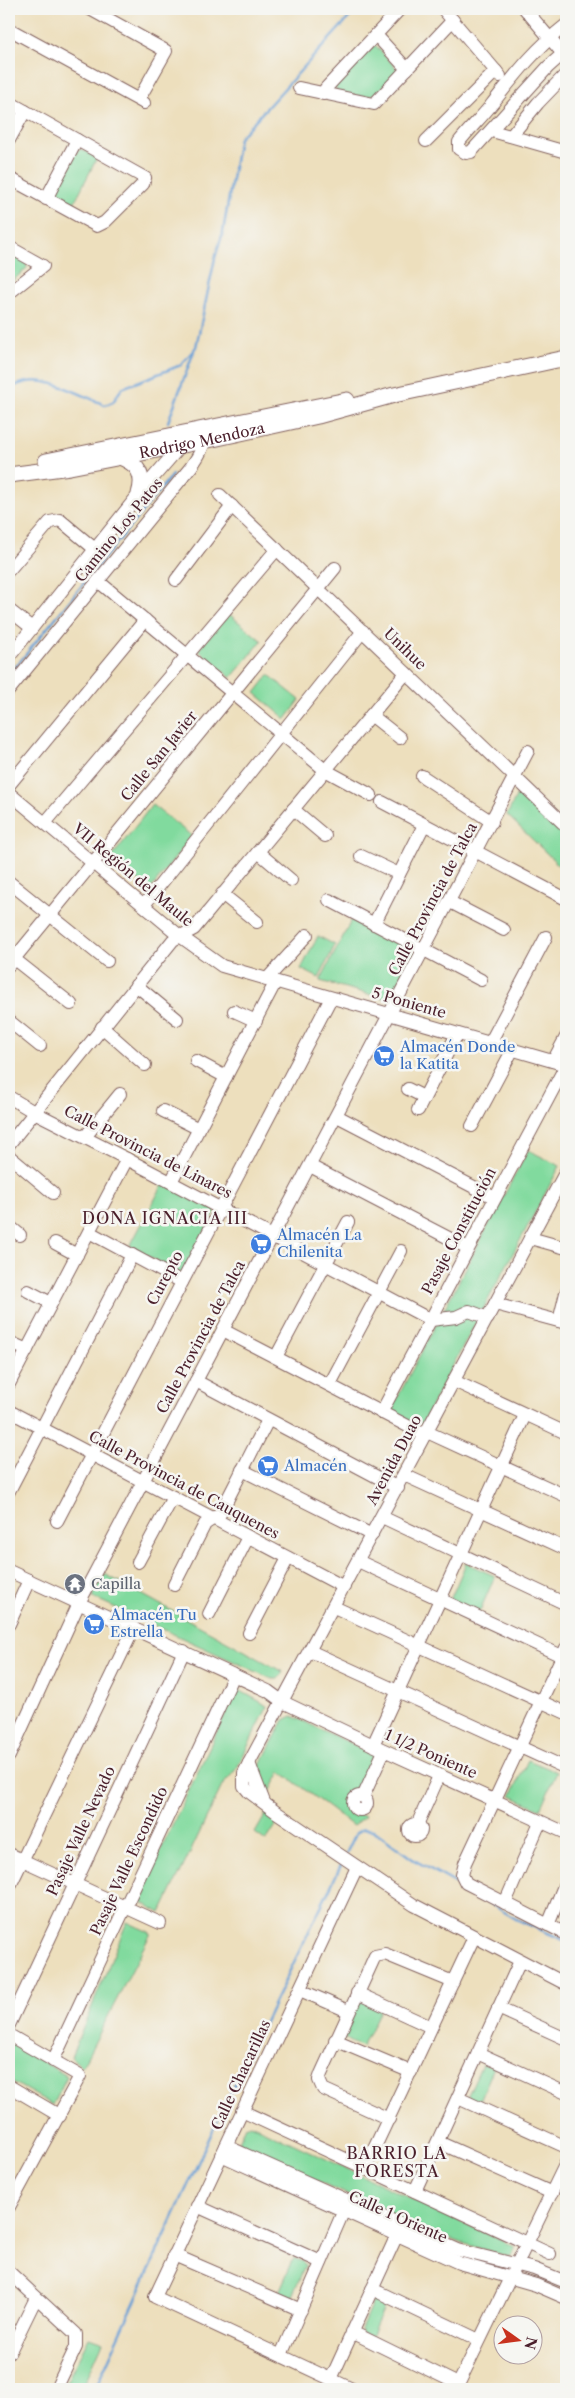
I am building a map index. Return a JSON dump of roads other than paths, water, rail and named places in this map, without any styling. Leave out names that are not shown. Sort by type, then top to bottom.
[{"type":"main road","name":"Rodrigo Mendoza","points":[[9,474],[50,460],[318,416],[394,394],[566,358]]},
{"type":"main road","name":"Rodrigo Mendoza","points":[[9,474],[180,446],[202,435]]},
{"type":"main road","points":[[120,457],[129,461],[139,470],[142,481],[139,494]]},
{"type":"street","points":[[9,29],[141,101],[166,51],[90,9]]},
{"type":"street","points":[[323,94],[326,88],[400,9]]},
{"type":"street","points":[[443,9],[506,84]]},
{"type":"street","points":[[525,9],[550,38],[564,52],[548,67],[471,152],[462,152],[459,149],[459,142],[492,105],[506,84],[550,38],[566,26]]},
{"type":"street","points":[[299,88],[374,104],[453,20]]},
{"type":"street","points":[[376,34],[407,69]]},
{"type":"street","points":[[426,141],[496,71]]},
{"type":"street","points":[[511,136],[564,80]]},
{"type":"street","points":[[9,102],[145,178],[143,184],[105,222],[97,226],[9,178]]},
{"type":"street","points":[[9,140],[25,111]]},
{"type":"street","points":[[492,131],[566,152]]},
{"type":"street","points":[[46,199],[77,140]]},
{"type":"street","points":[[9,247],[43,266],[9,292]]},
{"type":"street","name":"Camino Los Patos","points":[[9,690],[191,467],[202,435]]},
{"type":"street","name":"Camino Los Patos","points":[[9,657],[139,494],[180,446]]},
{"type":"street","name":"Unihue","points":[[220,495],[566,826]]},
{"type":"street","points":[[176,580],[232,506]]},
{"type":"street","points":[[9,570],[50,522],[56,520],[60,520],[96,550]]},
{"type":"street","points":[[45,824],[277,549]]},
{"type":"street","name":"Calle San Javier","points":[[10,960],[50,916],[335,568]]},
{"type":"street","points":[[98,581],[326,770],[424,825],[566,899]]},
{"type":"street","points":[[9,610],[32,628]]},
{"type":"street","points":[[9,785],[145,620]]},
{"type":"street","points":[[144,905],[363,631]]},
{"type":"street","points":[[9,1144],[173,940],[194,929],[406,673]]},
{"type":"street","points":[[371,715],[400,738]]},
{"type":"street","name":"Calle Provincia de Talca","points":[[9,1756],[79,1603],[528,751]]},
{"type":"street","points":[[422,776],[492,822]]},
{"type":"street","name":"VII Región del Maule","points":[[9,793],[180,936],[213,961],[242,973]]},
{"type":"street","points":[[293,809],[325,836]]},
{"type":"street","points":[[374,924],[424,825]]},
{"type":"street","points":[[258,852],[291,880]]},
{"type":"street","points":[[361,856],[399,874]]},
{"type":"street","points":[[9,882],[106,962]]},
{"type":"street","points":[[222,894],[257,922]]},
{"type":"street","points":[[329,900],[481,980]]},
{"type":"street","points":[[450,902],[504,930]]},
{"type":"street","points":[[171,1182],[256,1021],[270,981],[307,935]]},
{"type":"street","points":[[490,1043],[546,938]]},
{"type":"street","points":[[10,960],[71,1004]]},
{"type":"street","name":"5 Poniente","points":[[242,973],[566,1065]]},
{"type":"street","points":[[136,986],[177,1019]]},
{"type":"street","name":"Curepto","points":[[57,1520],[331,998]]},
{"type":"street","points":[[234,1011],[256,1021]]},
{"type":"street","points":[[9,1021],[40,1046]]},
{"type":"street","points":[[102,1027],[145,1065]]},
{"type":"street","points":[[418,1110],[457,1034]]},
{"type":"street","points":[[553,1061],[566,1037]]},
{"type":"street","points":[[472,1126],[513,1049]]},
{"type":"street","points":[[196,1061],[226,1077]]},
{"type":"street","name":"Pasaje Constitución","points":[[381,1413],[566,1065]]},
{"type":"street","points":[[408,1089],[424,1097]]},
{"type":"street","points":[[85,1137],[120,1094]]},
{"type":"street","name":"Calle Provincia de Linares","points":[[9,1097],[34,1112],[128,1159],[431,1320]]},
{"type":"street","points":[[163,1111],[199,1129]]},
{"type":"street","points":[[336,1116],[495,1198]]},
{"type":"street","points":[[9,1156],[53,1193]]},
{"type":"street","points":[[9,1384],[128,1159]]},
{"type":"street","points":[[310,1166],[468,1248]]},
{"type":"street","name":"Avenida Duao","points":[[353,1864],[264,1802],[249,1763],[382,1518],[566,1171]]},
{"type":"street","points":[[276,1357],[348,1222]]},
{"type":"street","points":[[9,1226],[20,1235]]},
{"type":"street","points":[[89,1232],[182,1282]]},
{"type":"street","points":[[530,1238],[566,1248]]},
{"type":"street","points":[[55,1243],[77,1255]]},
{"type":"street","points":[[330,1384],[401,1251]]},
{"type":"street","points":[[9,1491],[132,1255]]},
{"type":"street","points":[[28,1291],[51,1303]]},
{"type":"street","points":[[495,1304],[562,1322],[566,1292]]},
{"type":"street","points":[[431,1320],[456,1317],[469,1311],[488,1318]]},
{"type":"street","points":[[223,1330],[330,1384],[381,1413],[566,1496]]},
{"type":"street","points":[[9,1342],[27,1350]]},
{"type":"street","points":[[196,1382],[398,1488]]},
{"type":"street","points":[[454,1382],[566,1433]]},
{"type":"street","name":"Calle Provincia de Cauquenes","points":[[9,1411],[344,1587]]},
{"type":"street","points":[[362,1797],[398,1691],[526,1414]]},
{"type":"street","points":[[174,1585],[205,1524],[220,1514],[268,1420]]},
{"type":"street","points":[[242,1470],[372,1535]]},
{"type":"street","points":[[404,1475],[566,1549]]},
{"type":"street","points":[[138,1562],[173,1497]]},
{"type":"street","points":[[382,1518],[566,1604]]},
{"type":"street","points":[[210,1614],[248,1537]]},
{"type":"street","points":[[249,1633],[288,1558]]},
{"type":"street","points":[[358,1561],[565,1654],[462,1870],[463,1879],[566,1934]]},
{"type":"street","name":"1 1/2 Poniente","points":[[9,1571],[268,1691],[283,1702],[378,1748],[566,1834]]},
{"type":"street","points":[[9,1624],[29,1580]]},
{"type":"street","points":[[334,1607],[566,1713]]},
{"type":"street","points":[[9,1888],[134,1628]]},
{"type":"street","name":"Pasaje Valle Nevado","points":[[9,2025],[184,1651]]},
{"type":"street","points":[[310,1651],[566,1768]]},
{"type":"street","name":"Pasaje Valle Escondido","points":[[53,2061],[234,1675]]},
{"type":"street","points":[[417,1825],[440,1776]]},
{"type":"street","points":[[505,1903],[540,1822]]},
{"type":"street","points":[[9,1854],[160,1923]]},
{"type":"street","points":[[353,1864],[414,1905],[566,1984]]},
{"type":"street","name":"Calle Chacarillas","points":[[281,2355],[155,2297],[300,1990],[353,1864]]},
{"type":"street","points":[[548,1925],[566,1881]]},
{"type":"street","points":[[365,2168],[474,1937]]},
{"type":"street","points":[[389,2118],[328,2091],[320,2084],[321,2074],[348,2011],[375,1956],[381,1953],[453,1982]]},
{"type":"street","points":[[416,2191],[520,1960]]},
{"type":"street","points":[[300,1990],[348,2011]]},
{"type":"street","points":[[357,1993],[432,2027]]},
{"type":"street","points":[[498,2008],[566,2039]]},
{"type":"street","points":[[9,2035],[80,2076],[9,2207]]},
{"type":"street","points":[[335,2040],[411,2072]]},
{"type":"street","points":[[478,2053],[566,2093]]},
{"type":"street","points":[[9,2086],[60,2116]]},
{"type":"street","points":[[458,2098],[566,2147]]},
{"type":"street","name":"Calle 1 Oriente","points":[[242,2111],[550,2254]]},
{"type":"street","points":[[438,2142],[552,2193]]},
{"type":"street","name":"Calle 1 Oriente","points":[[223,2151],[459,2263],[536,2285],[566,2298]]},
{"type":"street","name":"Calle 1 Oriente","points":[[223,2151],[458,2250],[552,2275],[566,2282]]},
{"type":"street","points":[[352,2332],[457,2387],[566,2163]]},
{"type":"street","points":[[197,2206],[321,2262]]},
{"type":"street","points":[[344,2210],[281,2355],[352,2389]]},
{"type":"street","points":[[331,2379],[397,2234]]},
{"type":"street","points":[[174,2255],[301,2310]]},
{"type":"street","points":[[9,2272],[76,2334],[76,2347],[56,2389]]},
{"type":"street","points":[[372,2289],[479,2340]]},
{"type":"street","points":[[9,2353],[36,2298]]},
{"type":"waterway","points":[[9,388],[27,382],[46,382],[67,388],[105,405],[113,402],[122,388],[181,365],[196,347],[215,258],[223,232],[239,138],[357,9]]},
{"type":"waterway","points":[[168,422],[194,351]]},
{"type":"waterway","points":[[9,675],[172,475]]},
{"type":"waterway","points":[[346,1854],[356,1833],[363,1829],[373,1830],[414,1860],[464,1888]]},
{"type":"waterway","points":[[95,2389],[218,2119],[343,1861]]},
{"type":"waterway","points":[[471,1892],[516,1919],[566,1941]]},
{"type":"place","name":"Almacén Donde la Katita","points":[[384,1056]]},
{"type":"place","name":"Almacén La Chilenita","points":[[261,1244]]},
{"type":"place","name":"Almacén","points":[[268,1466]]},
{"type":"place","name":"Capilla","points":[[75,1584]]},
{"type":"place","name":"Almacén Tu Estrella","points":[[94,1624]]},
{"type":"district","name":"DONA IGNACIA III","points":[[165,1218]]},
{"type":"district","name":"BARRIO LA FORESTA","points":[[397,2162]]}]
